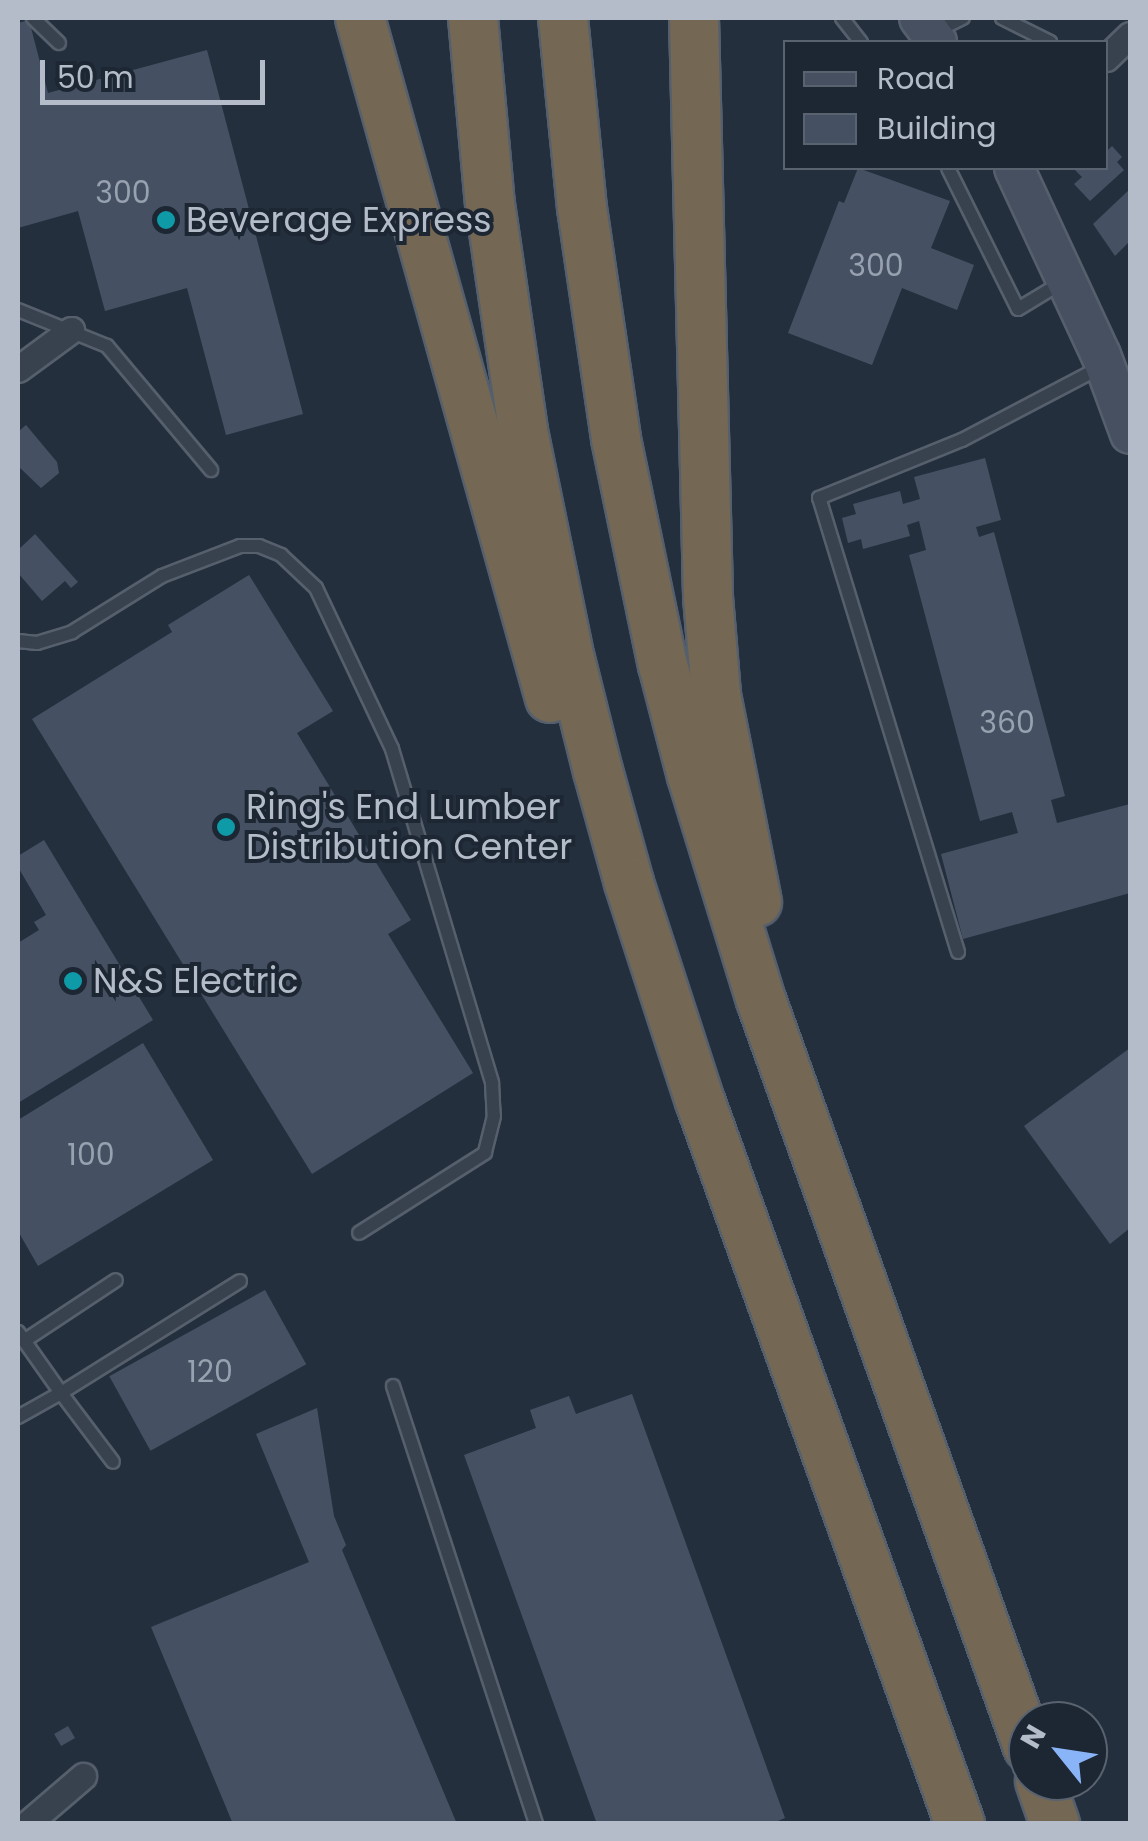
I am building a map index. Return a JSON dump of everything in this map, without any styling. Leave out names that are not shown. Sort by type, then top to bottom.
[{"type":"highway","points":[[360,18],[528,629],[590,825],[663,992]]},
{"type":"highway","points":[[473,18],[505,318],[544,545],[598,771],[663,992],[960,1824]]},
{"type":"highway","points":[[563,18],[594,306],[638,552],[697,794],[798,1106],[1011,1701]]},
{"type":"highway","points":[[694,18],[708,597],[716,695],[798,1106]]},
{"type":"main road","points":[[1015,170],[1068,279],[1130,434]]},
{"type":"street","points":[[1108,56],[1130,34]]},
{"type":"street","points":[[18,369],[70,330]]},
{"type":"street","points":[[27,1824],[83,1776]]},
{"type":"lane","points":[[33,18],[59,43]]},
{"type":"lane","points":[[842,18],[860,40]]},
{"type":"lane","points":[[1002,18],[1046,40]]},
{"type":"lane","points":[[949,170],[1018,309],[1068,279]]},
{"type":"lane","points":[[18,310],[106,346],[211,470]]},
{"type":"lane","points":[[958,952],[818,498],[962,440],[1105,365]]},
{"type":"lane","points":[[18,640],[36,643],[72,632],[162,576],[240,546],[259,546],[281,555],[316,588],[392,749],[492,1083],[494,1116],[484,1152],[359,1234]]},
{"type":"lane","points":[[113,1462],[21,1336],[116,1280]]},
{"type":"lane","points":[[18,1416],[240,1281]]},
{"type":"lane","points":[[393,1386],[536,1824]]},
{"type":"building","name":"Beverage Express","points":[[29,20],[48,93],[207,50],[303,414],[226,435],[187,288],[105,311],[78,211],[18,228],[18,23]]},
{"type":"building","points":[[1112,146],[1122,157],[1117,162],[1124,170],[1090,201],[1074,184],[1082,177],[1075,170],[1108,170],[1108,150]]},
{"type":"building","points":[[857,170],[950,201],[931,248],[974,265],[957,310],[902,288],[872,365],[788,333],[839,201],[844,203]]},
{"type":"building","points":[[1130,189],[1130,241],[1115,256],[1093,224]]},
{"type":"building","points":[[26,425],[57,462],[59,473],[41,488],[18,466],[18,432]]},
{"type":"building","points":[[985,458],[1001,520],[976,527],[979,537],[994,532],[1065,796],[1051,800],[1057,823],[1130,804],[1130,893],[963,939],[941,854],[1018,833],[1012,812],[980,821],[909,555],[926,550],[919,521],[907,525],[910,536],[863,549],[861,539],[848,543],[842,518],[856,514],[853,504],[900,491],[903,504],[920,499],[914,477]]},
{"type":"building","points":[[35,534],[78,582],[71,588],[65,581],[42,601],[18,573],[18,550]]},
{"type":"building","name":"Ring's End Lumber Distribution Center","points":[[249,575],[333,711],[297,733],[411,920],[388,934],[473,1073],[312,1174],[32,719],[172,632],[168,625]]},
{"type":"building","name":"N&S Electric","points":[[44,840],[153,1020],[18,1103],[18,943],[39,930],[34,922],[46,915],[18,867],[18,856]]},
{"type":"building","points":[[143,1043],[213,1160],[38,1266],[18,1231],[18,1120]]},
{"type":"building","points":[[1130,1048],[1130,1228],[1110,1244],[1024,1126]]},
{"type":"building","points":[[265,1290],[306,1364],[151,1451],[109,1376]]},
{"type":"building","points":[[632,1394],[785,1818],[771,1824],[597,1824],[464,1455],[536,1428],[530,1410],[569,1396],[576,1414]]},
{"type":"building","points":[[317,1408],[334,1516],[346,1545],[342,1550],[457,1824],[233,1824],[151,1627],[309,1562],[256,1434]]},
{"type":"building","points":[[68,1726],[75,1738],[61,1746],[54,1734]]},
{"type":"place","name":"Beverage Express","points":[[166,220]]},
{"type":"place","name":"Ring's End Lumber Distribution Center","points":[[226,827]]},
{"type":"place","name":"N&S Electric","points":[[73,981]]}]
